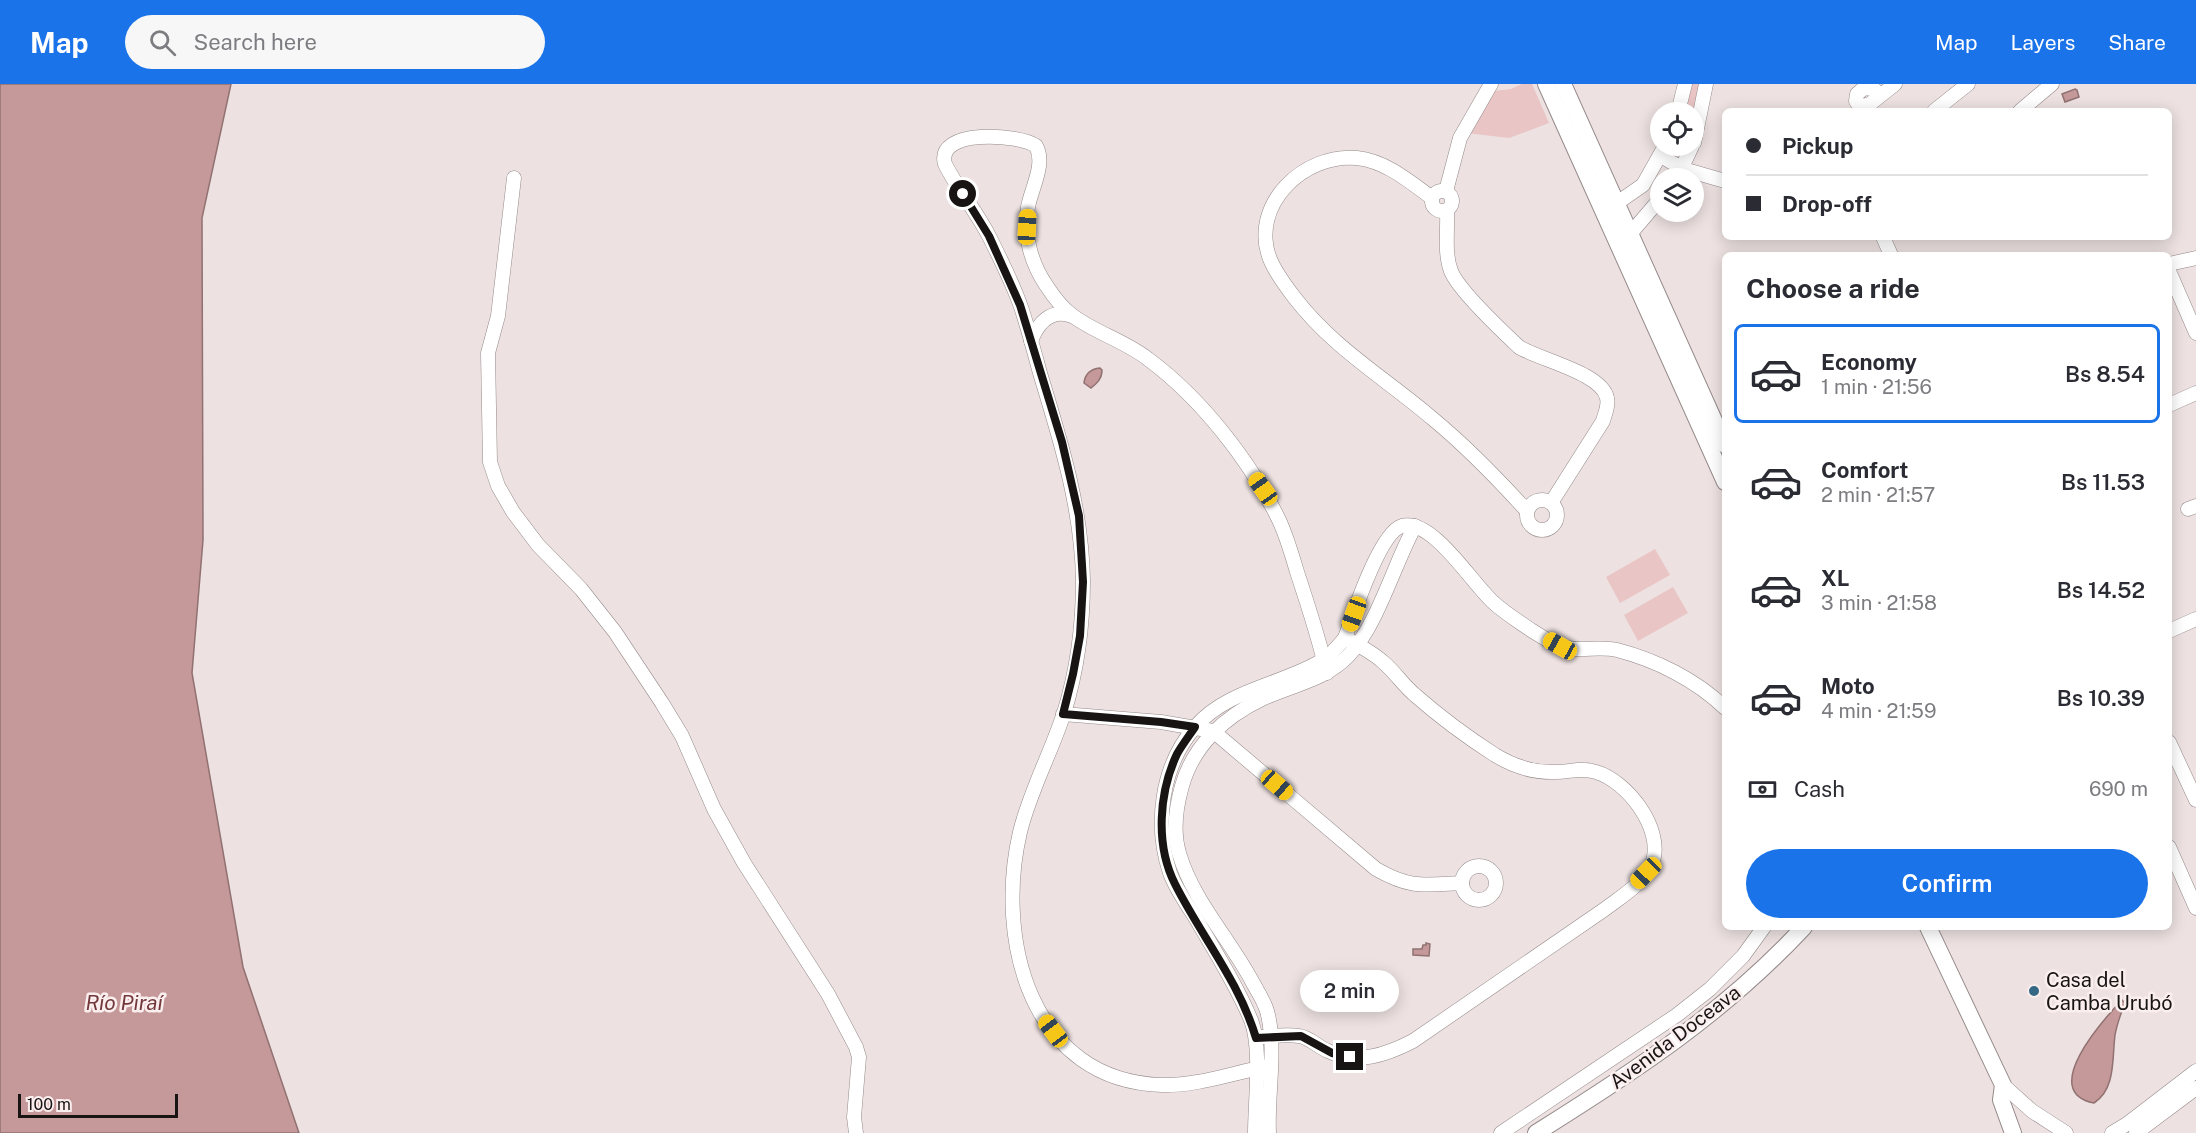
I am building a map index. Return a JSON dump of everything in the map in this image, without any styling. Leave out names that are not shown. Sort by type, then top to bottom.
[{"type":"main road","points":[[1546,84],[1610,206],[1630,234],[1722,438]]},
{"type":"main road","points":[[1563,84],[1610,206],[1722,475]]},
{"type":"main road","name":"Avenida Doceava","points":[[1536,1133],[1610,1086],[1699,1024],[1774,959],[1801,930]]},
{"type":"main road","points":[[1929,930],[2003,1085],[2001,1100],[2013,1133]]},
{"type":"street","points":[[1446,191],[1460,138],[1491,84]]},
{"type":"street","points":[[1680,102],[1685,84]]},
{"type":"street","points":[[1702,102],[1706,84]]},
{"type":"street","points":[[1880,95],[1895,84]]},
{"type":"street","points":[[1949,106],[1968,84]]},
{"type":"street","points":[[2036,106],[2052,84]]},
{"type":"street","points":[[1072,316],[1046,286],[1032,257],[1027,227],[1028,209],[1040,157],[1036,146],[1021,138],[957,140],[945,151],[945,164],[989,236],[1020,305],[1062,442],[1079,516],[1083,582],[1080,636],[1063,714],[1020,834],[1011,895],[1015,941],[1026,986],[1037,1010],[1072,1052],[1096,1068],[1133,1081],[1161,1085],[1187,1084],[1263,1067]]},
{"type":"street","points":[[1610,206],[1643,185],[1660,156]]},
{"type":"street","points":[[1432,198],[1438,192],[1446,191],[1452,196],[1453,201],[1450,208],[1439,211],[1432,198],[1394,171],[1358,158],[1337,159],[1313,166],[1293,177],[1273,202],[1267,216],[1266,246],[1271,261],[1287,288],[1312,321],[1346,352],[1432,418],[1473,454],[1527,511]]},
{"type":"street","points":[[514,178],[498,316],[488,353],[490,462],[498,486],[513,512],[538,545],[581,589],[615,632],[662,703],[682,736],[714,809],[744,863],[828,994],[859,1057],[854,1117],[856,1133]]},
{"type":"street","points":[[1704,178],[1722,181]]},
{"type":"street","points":[[1447,210],[1451,271],[1460,284],[1519,347],[1531,355],[1591,377],[1607,395],[1608,407],[1603,421],[1551,502]]},
{"type":"street","points":[[1630,234],[1650,211]]},
{"type":"street","points":[[2172,263],[2196,258]]},
{"type":"street","points":[[2172,278],[2196,333]]},
{"type":"street","points":[[1031,341],[1037,327],[1050,316],[1064,313],[1147,358],[1194,399],[1263,489],[1280,522],[1325,666]]},
{"type":"street","points":[[2172,404],[2196,393]]},
{"type":"street","points":[[1542,499],[1551,502],[1558,516],[1550,529],[1539,530],[1534,529],[1528,521],[1527,511],[1532,503],[1542,499]]},
{"type":"street","points":[[1255,1133],[1263,1067],[1271,1036],[1267,1011],[1248,974],[1195,891],[1179,851],[1176,819],[1184,779],[1193,757],[1213,731],[1261,700],[1325,666],[1345,638],[1386,538],[1402,526],[1415,526],[1437,540],[1494,603],[1532,631],[1568,649],[1615,650],[1640,658],[1688,679],[1722,705]]},
{"type":"street","points":[[1269,1133],[1263,1067],[1251,1021],[1233,983],[1174,884],[1163,844],[1163,800],[1168,777],[1178,752],[1195,727],[1208,715],[1247,691],[1344,660],[1358,645],[1368,629],[1405,543],[1415,526]]},
{"type":"street","points":[[2172,631],[2196,619]]},
{"type":"street","points":[[1256,1038],[1301,1036],[1332,1053],[1350,1057],[1371,1058],[1391,1053],[1413,1041],[1605,909],[1635,885],[1646,873],[1653,860],[1654,844],[1641,810],[1631,794],[1614,779],[1595,771],[1576,769],[1556,772],[1538,771],[1515,765],[1450,725],[1413,694],[1384,663],[1345,638]]},
{"type":"street","points":[[1063,714],[1161,722],[1213,731],[1377,869],[1395,880],[1411,885],[1462,883]]},
{"type":"street","points":[[2172,749],[2196,801]]},
{"type":"street","points":[[2172,854],[2196,908]]},
{"type":"street","points":[[1502,1133],[1677,1015],[1710,989],[1743,956],[1762,930]]},
{"type":"street","points":[[2112,1133],[2196,1071]]},
{"type":"street","points":[[2003,1085],[2031,1111],[2066,1133]]},
{"type":"street","points":[[2136,1133],[2196,1088]]},
{"type":"shaded area","points":[[1522,84],[1532,84],[1549,123],[1509,138],[1466,133],[1494,91],[1511,89]]},
{"type":"shaded area","points":[[1692,84],[1700,84],[1696,102],[1688,102]]},
{"type":"shaded area","points":[[1655,549],[1670,575],[1620,603],[1606,577]]},
{"type":"shaded area","points":[[1673,587],[1688,613],[1638,641],[1624,615]]},
{"type":"water","name":"Río Piraí","points":[[0,84],[231,84],[202,218],[203,540],[192,673],[243,967],[299,1133],[0,1133]]},
{"type":"water","points":[[2075,89],[2079,97],[2065,102],[2062,94]]},
{"type":"water","points":[[1100,368],[1101,376],[1091,388],[1084,383],[1089,372]]},
{"type":"water","points":[[1426,943],[1430,944],[1429,956],[1413,955],[1413,949],[1422,949]]},
{"type":"water","points":[[2122,1000],[2125,1003],[2115,1035],[2110,1081],[2101,1097],[2094,1103],[2078,1096],[2072,1085],[2073,1071],[2090,1038]]},
{"type":"place","name":"Casa del Camba Urubó","points":[[2034,991]]},
{"type":"route","points":[[963,194],[989,236],[1020,305],[1062,442],[1079,516],[1083,582],[1080,636],[1063,714],[1195,727],[1178,752],[1168,777],[1163,800],[1163,844],[1174,884],[1233,983],[1251,1021],[1256,1038],[1301,1036],[1332,1053],[1350,1057]]}]
